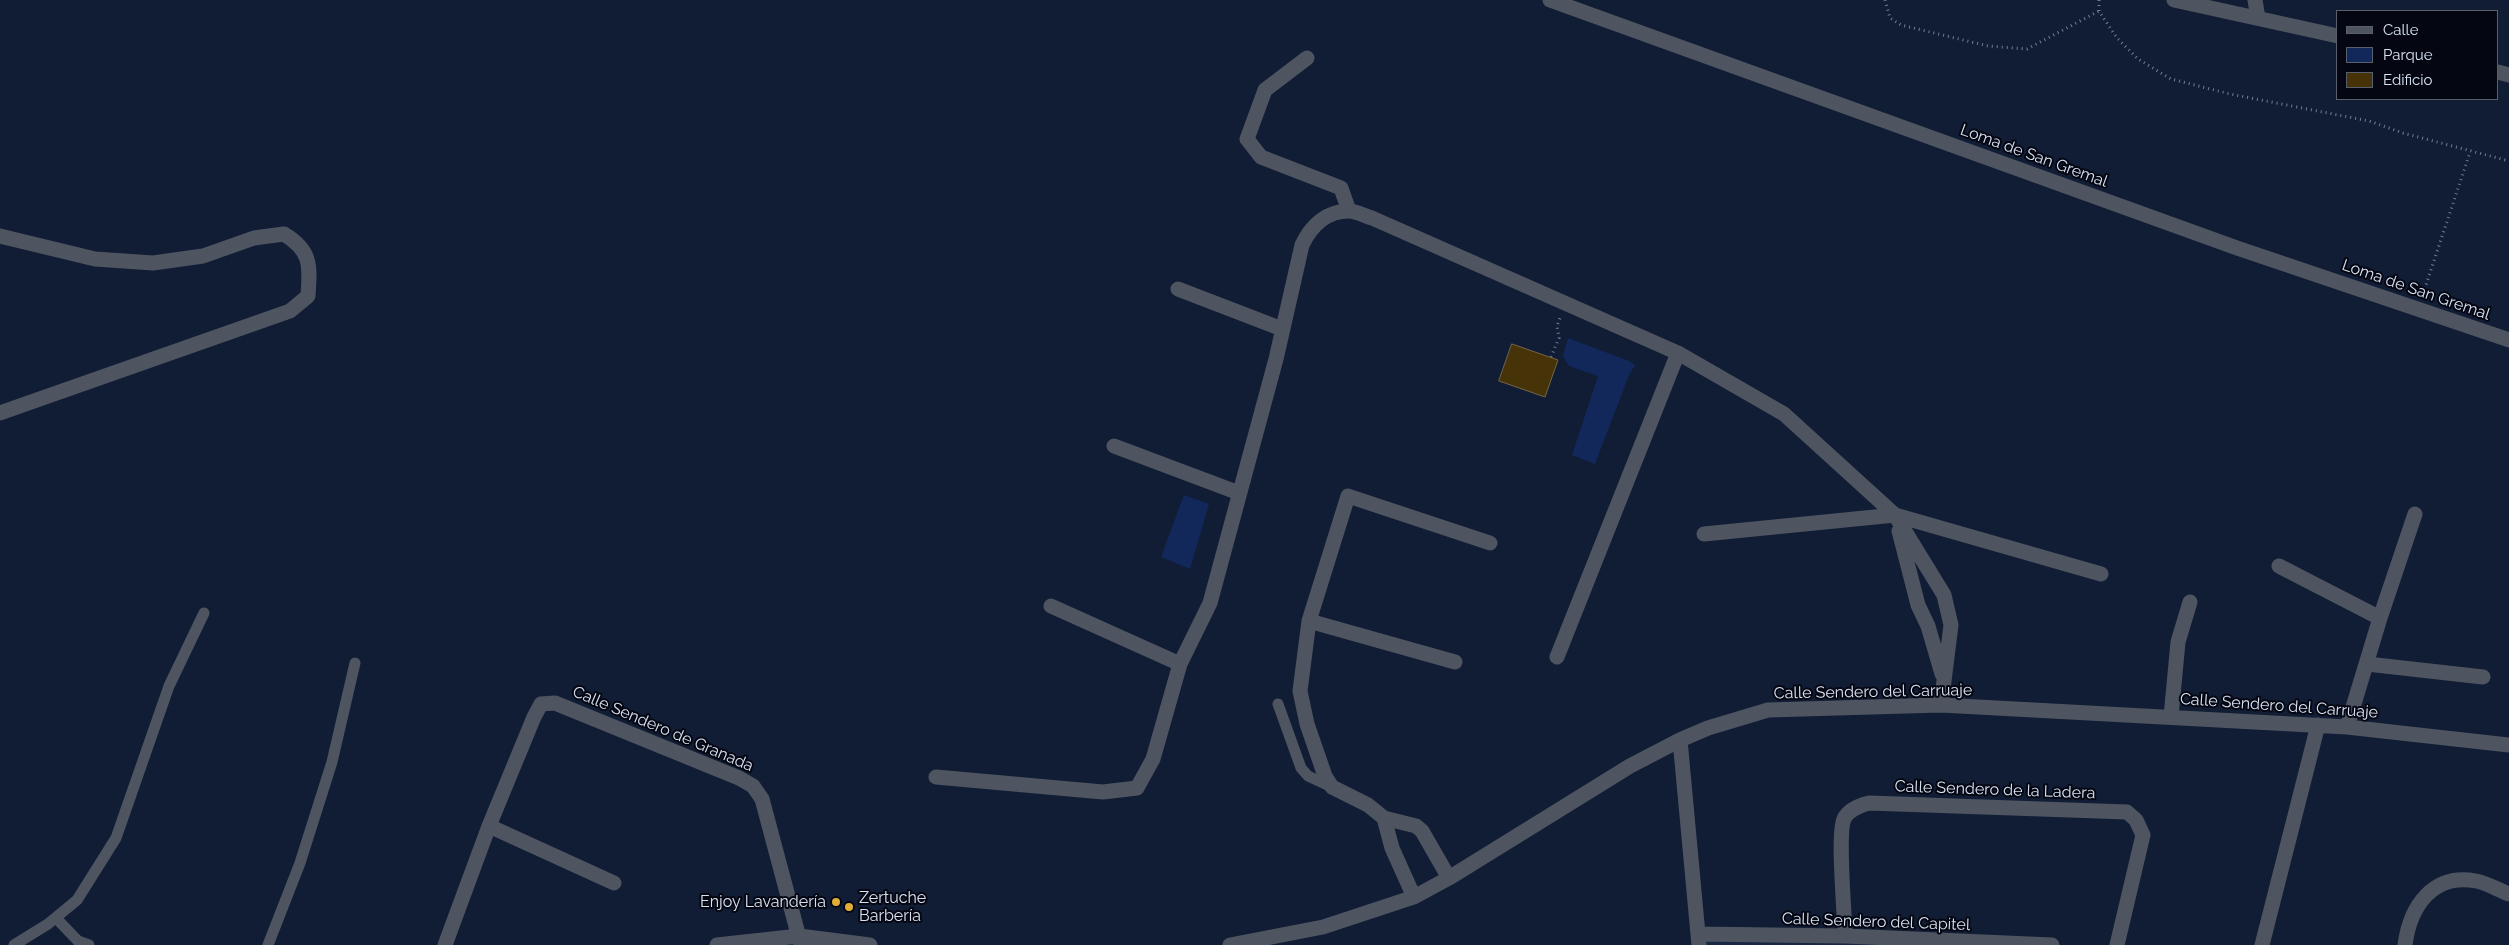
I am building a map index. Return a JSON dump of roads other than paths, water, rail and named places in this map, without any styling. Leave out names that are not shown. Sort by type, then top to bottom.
[{"type":"street","name":"Loma de San Gremal","points":[[1550,0],[2237,248],[2509,340]]},
{"type":"street","points":[[2174,0],[2336,36]]},
{"type":"street","points":[[2255,0],[2258,18]]},
{"type":"street","points":[[1307,58],[1264,90],[1247,140],[1261,157],[1341,188],[1349,211]]},
{"type":"street","points":[[936,777],[1104,792],[1137,788],[1153,758],[1180,664],[1210,603],[1282,329],[1302,245],[1308,231],[1326,216],[1349,211],[1372,218],[1678,353],[1784,414],[1895,515],[1944,595],[1951,625],[1941,705]]},
{"type":"street","points":[[0,236],[94,259],[153,263],[203,256],[254,238],[284,234],[300,244],[310,267],[308,296],[290,311],[0,413]]},
{"type":"street","points":[[1178,289],[1282,329]]},
{"type":"street","points":[[1558,657],[1678,353]]},
{"type":"street","points":[[1114,446],[1239,493]]},
{"type":"street","points":[[1449,878],[1422,831],[1416,826],[1384,818],[1368,806],[1332,787],[1325,776],[1314,746],[1300,691],[1309,621],[1348,496],[1490,543]]},
{"type":"street","points":[[2347,727],[2380,618],[2415,514]]},
{"type":"street","points":[[1895,515],[1918,605],[1928,626],[1944,683]]},
{"type":"street","points":[[1704,534],[1895,515],[2100,574]]},
{"type":"street","points":[[2279,566],[2380,618]]},
{"type":"street","points":[[2172,717],[2178,642],[2190,602]]},
{"type":"street","points":[[1050,606],[1180,664]]},
{"type":"street","points":[[1309,621],[1455,662]]},
{"type":"street","points":[[2367,664],[2483,676]]},
{"type":"street","name":"Calle Sendero de Granada","points":[[446,945],[490,826],[534,717],[541,704],[555,703],[739,778],[753,786],[762,799],[800,941]]},
{"type":"street","name":"Calle Sendero del Carruaje","points":[[1231,945],[1323,927],[1414,897],[1449,878],[1630,766],[1680,740],[1768,710],[1941,705],[2347,727],[2509,745]]},
{"type":"street","points":[[2262,945],[2318,725]]},
{"type":"street","points":[[1680,740],[1699,940]]},
{"type":"street","name":"Calle Sendero de la Ladera","points":[[1845,936],[1841,836],[1844,818],[1857,806],[1870,803],[2126,812],[2136,820],[2143,835],[2117,945]]},
{"type":"street","points":[[1384,818],[1392,848],[1414,897]]},
{"type":"street","points":[[490,826],[614,884]]},
{"type":"street","points":[[2405,945],[2408,924],[2422,899],[2446,880],[2477,881],[2509,894]]},
{"type":"street","name":"Calle Sendero del Capitel","points":[[1699,940],[1845,936],[2052,945]]},
{"type":"street","points":[[717,945],[800,941],[870,945]]},
{"type":"lane","points":[[14,945],[56,918],[77,900],[116,838],[169,686],[204,613]]},
{"type":"lane","points":[[268,945],[300,863],[332,762],[355,663]]},
{"type":"lane","points":[[1278,704],[1301,768],[1308,776],[1332,787]]},
{"type":"lane","points":[[56,918],[78,941],[89,945]]},
{"type":"place","name":"Enjoy Lavandería","points":[[836,902]]},
{"type":"place","name":"Zertuche Barbería","points":[[849,907]]}]
